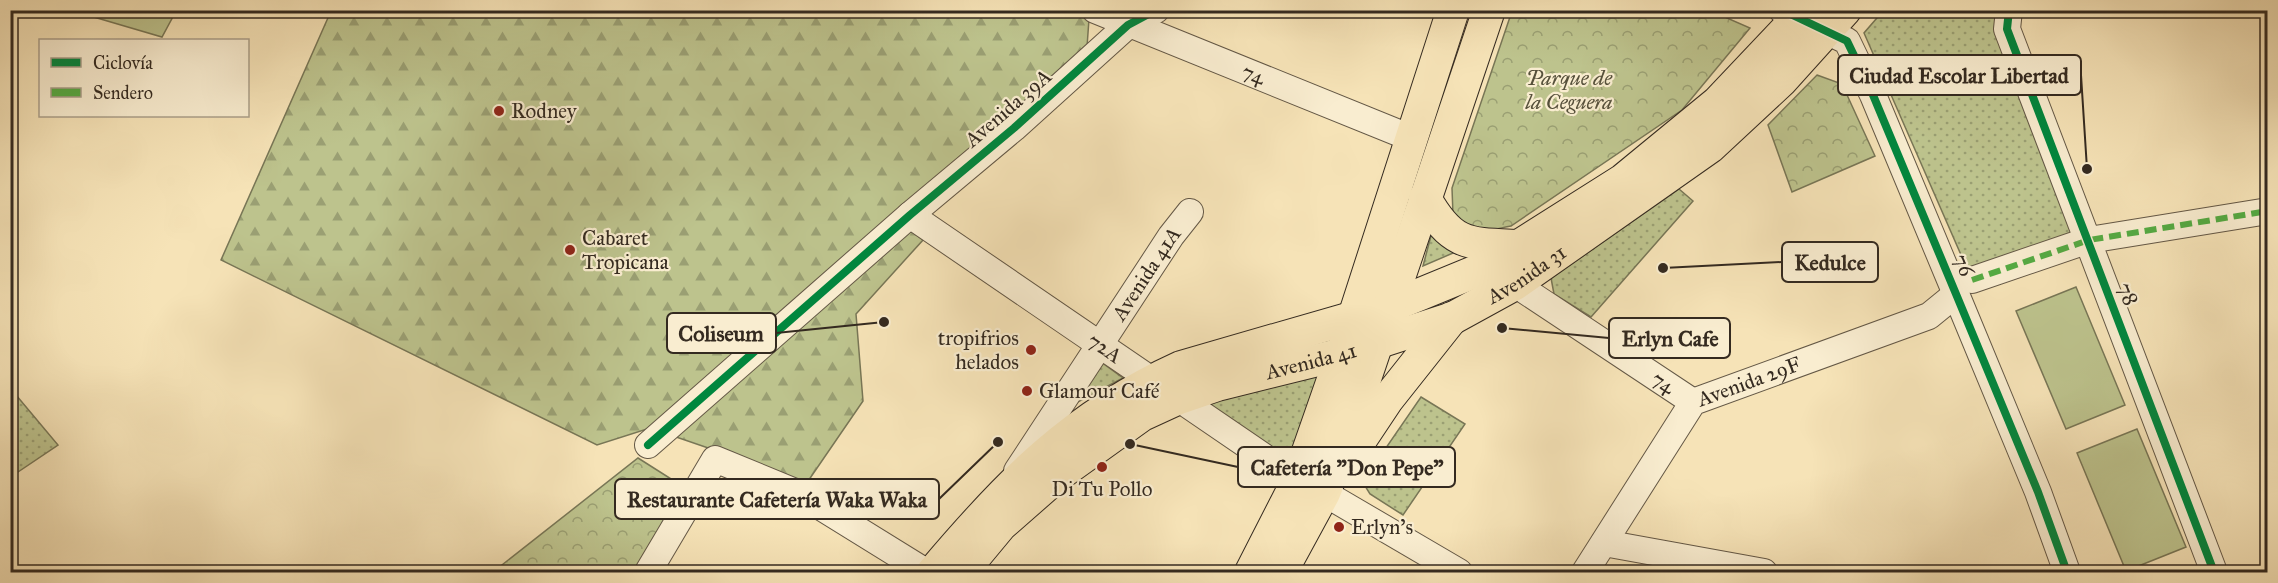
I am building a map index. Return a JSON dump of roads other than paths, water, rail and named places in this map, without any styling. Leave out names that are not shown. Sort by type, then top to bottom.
[{"type":"main road","name":"Avenida 41","points":[[933,573],[1006,489],[1059,441],[1096,414],[1152,380],[1181,367],[1353,318],[1453,10]]},
{"type":"main road","name":"Avenida 41","points":[[962,573],[1001,525],[1057,476],[1142,415],[1179,398],[1376,343],[1489,10]]},
{"type":"main road","name":"Avenida 31","points":[[1353,318],[1389,307],[1475,272],[1623,180],[1718,102],[1795,13]]},
{"type":"main road","name":"Avenida 31","points":[[1376,343],[1453,318],[1515,284],[1710,147],[1781,81],[1837,21]]},
{"type":"main road","points":[[1425,198],[1436,218],[1454,236],[1474,244],[1519,246]]},
{"type":"main road","points":[[1311,486],[1342,354],[1353,318]]},
{"type":"main road","points":[[1251,573],[1311,486],[1387,400],[1453,318]]},
{"type":"main road","points":[[1281,573],[1311,486],[1376,343]]},
{"type":"street","name":"74","points":[[1095,10],[1131,18],[1411,138]]},
{"type":"street","name":"Avenida 39A","points":[[648,445],[910,215],[1014,128],[1131,18],[1156,10]]},
{"type":"street","name":"76","points":[[1795,13],[1837,21],[1874,95],[1964,287],[2067,573]]},
{"type":"street","name":"78","points":[[2008,20],[2214,573]]},
{"type":"street","name":"Avenida 29F","points":[[1585,573],[1693,402],[1929,316],[1964,287],[2089,240],[2268,211]]},
{"type":"street","name":"Avenida 41A","points":[[1006,489],[1099,344],[1171,236],[1190,212]]},
{"type":"street","name":"72A","points":[[910,215],[1311,486],[1459,573]]},
{"type":"street","name":"74","points":[[1515,284],[1693,402]]},
{"type":"street","points":[[648,573],[715,459],[800,494],[926,573]]},
{"type":"street","points":[[1604,543],[1721,569],[1764,573]]},
{"type":"place","name":"Rodney","points":[[499,111]]},
{"type":"place","name":"Ciudad Escolar Libertad","points":[[2087,169]]},
{"type":"place","name":"Cabaret Tropicana","points":[[570,250]]},
{"type":"place","name":"Kedulce","points":[[1663,268]]},
{"type":"place","name":"Coliseum","points":[[884,322]]},
{"type":"place","name":"Erlyn Cafe","points":[[1502,328]]},
{"type":"place","name":"tropifrios helados","points":[[1031,350]]},
{"type":"place","name":"Glamour Café","points":[[1027,391]]},
{"type":"place","name":"Restaurante Cafetería Waka Waka","points":[[998,442]]},
{"type":"place","name":"Cafetería \"Don Pepe\"","points":[[1130,444]]},
{"type":"place","name":"Di Tu Pollo","points":[[1102,467]]},
{"type":"place","name":"Erlyn's","points":[[1339,527]]},
{"type":"park label","name":"Parque de la Ceguera","points":[[1569,90]]}]
